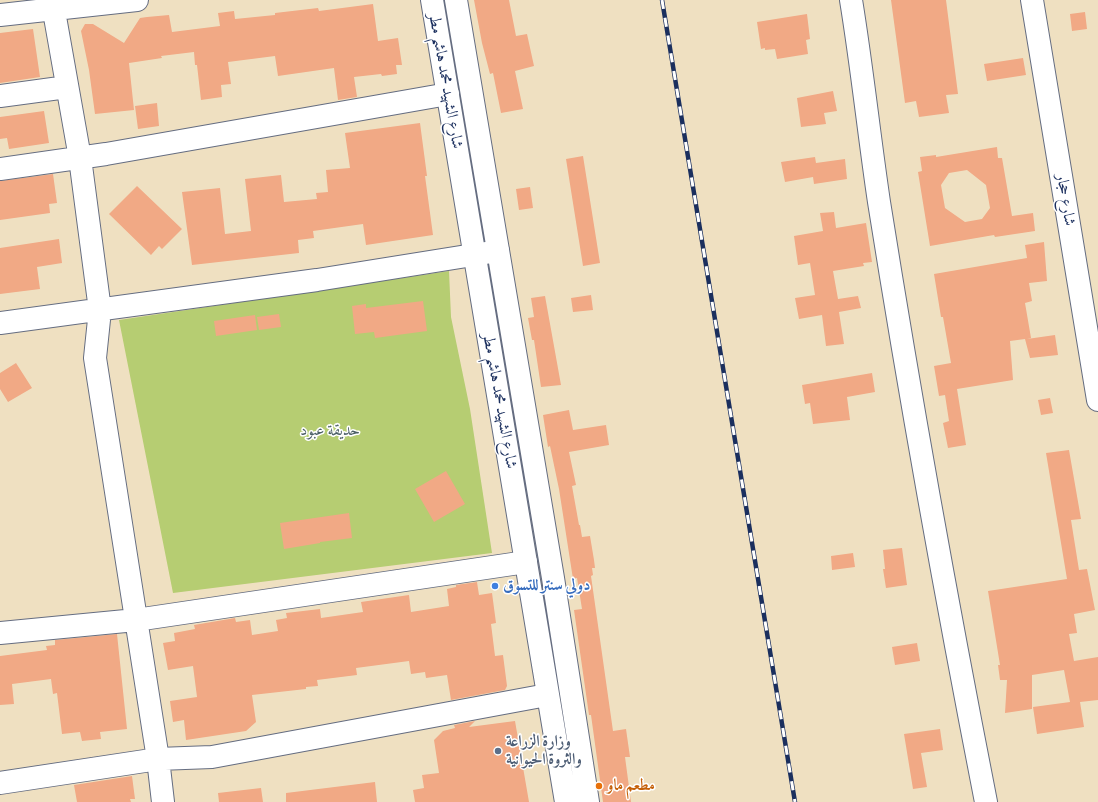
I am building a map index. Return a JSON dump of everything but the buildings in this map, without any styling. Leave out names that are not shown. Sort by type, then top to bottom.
[{"type":"street","points":[[0,15],[53,5],[137,0]]},
{"type":"street","name":"شارع الشهيد محمد هاشم مطر","points":[[432,0],[548,695],[562,770],[566,802]]},
{"type":"street","name":"شارع الشهيد محمد هاشم مطر","points":[[456,0],[553,578],[588,802]]},
{"type":"street","points":[[851,0],[879,200],[910,390],[986,802]]},
{"type":"street","name":"شارع حجار","points":[[1032,0],[1098,400]]},
{"type":"street","points":[[53,5],[80,158],[100,310],[95,358],[158,759],[163,802]]},
{"type":"street","points":[[0,96],[67,87]]},
{"type":"street","points":[[0,169],[80,158],[448,94]]},
{"type":"street","points":[[0,323],[317,280],[498,251]]},
{"type":"street","points":[[0,633],[136,620],[526,562]]},
{"type":"street","points":[[0,783],[158,759],[212,758],[548,695]]},
{"type":"green space","name":"حديقة عبود","points":[[449,271],[451,317],[470,409],[492,553],[173,593],[119,320]]},
{"type":"railway","points":[[662,0],[795,802]]},
{"type":"place","name":"دولي سنتر للتسوق","points":[[495,586]]},
{"type":"place","name":"وزارة الزراعة والثروة الحيوانية","points":[[498,751]]},
{"type":"place","name":"مطعم ماو","points":[[599,786]]}]
